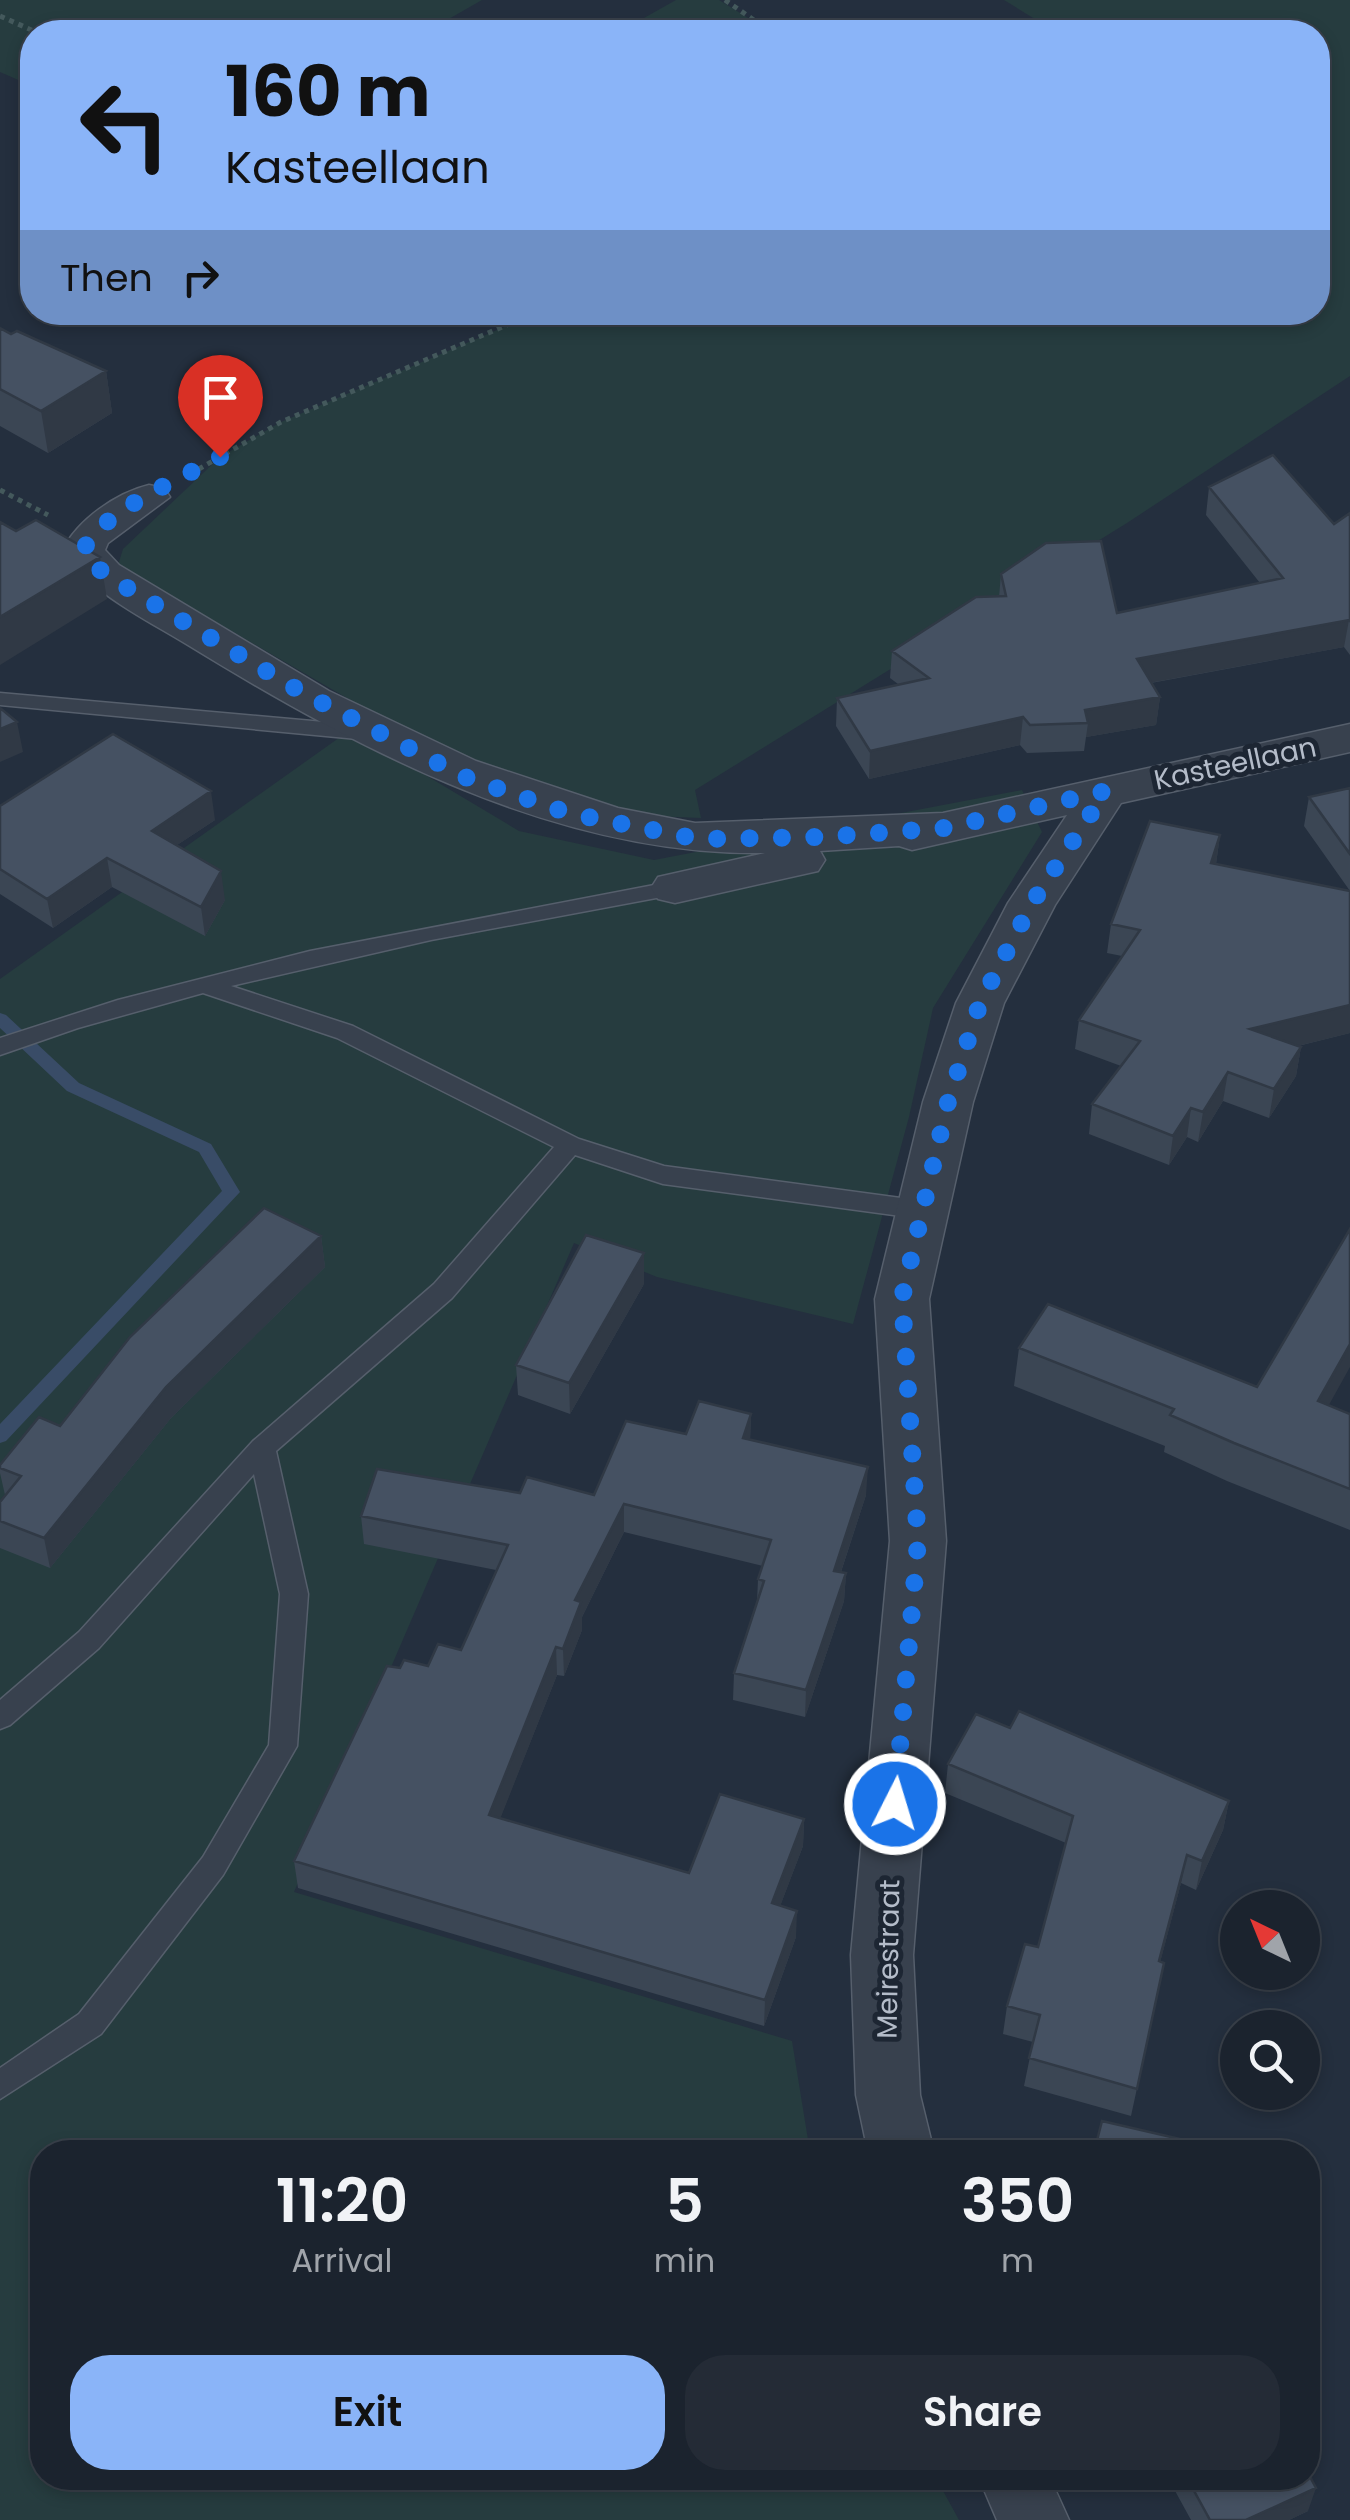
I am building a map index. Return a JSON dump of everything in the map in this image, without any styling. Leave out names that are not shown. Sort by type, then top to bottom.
[{"type":"street","name":"Kasteellaan","points":[[150,496],[90,536],[83,551],[104,574],[303,693],[465,777],[568,813],[698,839],[821,837],[945,828]]},
{"type":"street","name":"Kasteellaan","points":[[676,888],[1350,738]]},
{"type":"street","name":"Meirestraat","points":[[898,2140],[888,2095],[882,1955],[918,1541],[902,1298],[948,1102],[980,1003],[1032,903],[1106,791]]},
{"type":"street","points":[[1019,2490],[1033,2520]]},
{"type":"lane","points":[[0,699],[383,734]]},
{"type":"lane","points":[[0,1046],[42,1030],[203,985],[508,916],[676,888]]},
{"type":"lane","points":[[203,985],[345,1032],[570,1145],[664,1175],[923,1210]]},
{"type":"lane","points":[[0,1717],[89,1640],[262,1448],[443,1291],[570,1145]]},
{"type":"lane","points":[[0,2085],[90,2024],[213,1866],[283,1746],[294,1594],[262,1448]]},
{"type":"path","points":[[722,0],[752,20]]},
{"type":"path","points":[[150,496],[280,422],[507,325]]},
{"type":"green space","points":[[0,0],[482,0],[447,20],[20,20],[20,81],[0,72]]},
{"type":"green space","points":[[676,0],[719,0],[752,20],[640,20]]},
{"type":"green space","points":[[1004,0],[1350,0],[1350,376],[1127,523],[695,790],[701,818],[628,815],[584,805],[421,741],[118,565],[123,549],[220,457],[281,422],[509,325],[1330,325],[1330,20],[1036,20]]},
{"type":"green space","points":[[350,730],[519,831],[654,860],[1022,790],[1042,832],[933,1008],[909,1117],[853,1324],[657,1277],[574,1243],[294,1892],[792,2041],[808,2140],[30,2140],[30,2490],[943,2490],[959,2520],[0,2520],[0,979]]},
{"type":"building","points":[[0,328],[11,334],[17,331],[106,371],[41,411],[0,389]]},
{"type":"building","points":[[1273,455],[1334,524],[1350,513],[1350,621],[1137,659],[1160,697],[1085,710],[1088,723],[1030,725],[1023,717],[870,751],[837,698],[929,678],[892,651],[976,597],[1006,596],[1001,574],[1046,543],[1101,541],[1117,613],[1283,578],[1209,487]]},
{"type":"building","points":[[36,520],[100,557],[0,617],[0,522],[16,531]]},
{"type":"building","points":[[0,708],[17,722],[0,729]]},
{"type":"building","points":[[113,734],[211,791],[152,831],[221,871],[201,907],[107,858],[47,899],[0,869],[0,806]]},
{"type":"building","points":[[1350,788],[1350,854],[1309,797]]},
{"type":"building","points":[[1150,821],[1220,835],[1211,863],[1350,891],[1350,1005],[1250,1029],[1301,1047],[1274,1089],[1228,1072],[1203,1112],[1191,1108],[1173,1136],[1092,1104],[1140,1041],[1079,1020],[1140,930],[1111,924]]},
{"type":"building","points":[[264,1208],[321,1236],[166,1387],[44,1538],[0,1521],[0,1502],[21,1476],[0,1465],[39,1417],[60,1426],[130,1337]]},
{"type":"building","points":[[1350,1229],[1350,1344],[1318,1401],[1350,1414],[1350,1489],[1170,1415],[1174,1409],[1019,1348],[1048,1304],[1257,1387]]},
{"type":"building","points":[[586,1235],[644,1253],[569,1383],[516,1365]]},
{"type":"building","points":[[699,1401],[751,1414],[743,1438],[868,1467],[834,1571],[846,1573],[806,1690],[734,1673],[764,1581],[758,1579],[771,1540],[624,1504],[575,1600],[581,1602],[563,1649],[556,1647],[489,1815],[689,1873],[720,1794],[804,1819],[772,1903],[797,1911],[765,2000],[294,1861],[387,1666],[400,1668],[404,1660],[428,1666],[438,1644],[461,1650],[508,1545],[361,1516],[377,1469],[520,1493],[527,1477],[594,1495],[626,1421],[686,1434]]},
{"type":"building","points":[[1019,1711],[1229,1801],[1202,1861],[1187,1855],[1159,1961],[1164,1963],[1137,2089],[1029,2058],[1040,2015],[1007,2006],[1025,1944],[1038,1947],[1073,1816],[948,1764],[976,1714],[1010,1728]]},
{"type":"building","points":[[1102,2121],[1184,2140],[1097,2140]]},
{"type":"building","points":[[1194,2490],[1312,2490],[1246,2520],[1210,2520]]},
{"type":"waterway","points":[[0,1019],[73,1087],[205,1148],[231,1192],[0,1436]]},
{"type":"route","points":[[220,457],[113,518],[90,536],[83,551],[104,574],[161,610],[303,693],[465,777],[568,813],[698,839],[821,837],[945,828],[1106,791],[1032,903],[980,1003],[948,1102],[902,1298],[918,1541],[895,1804]]}]
